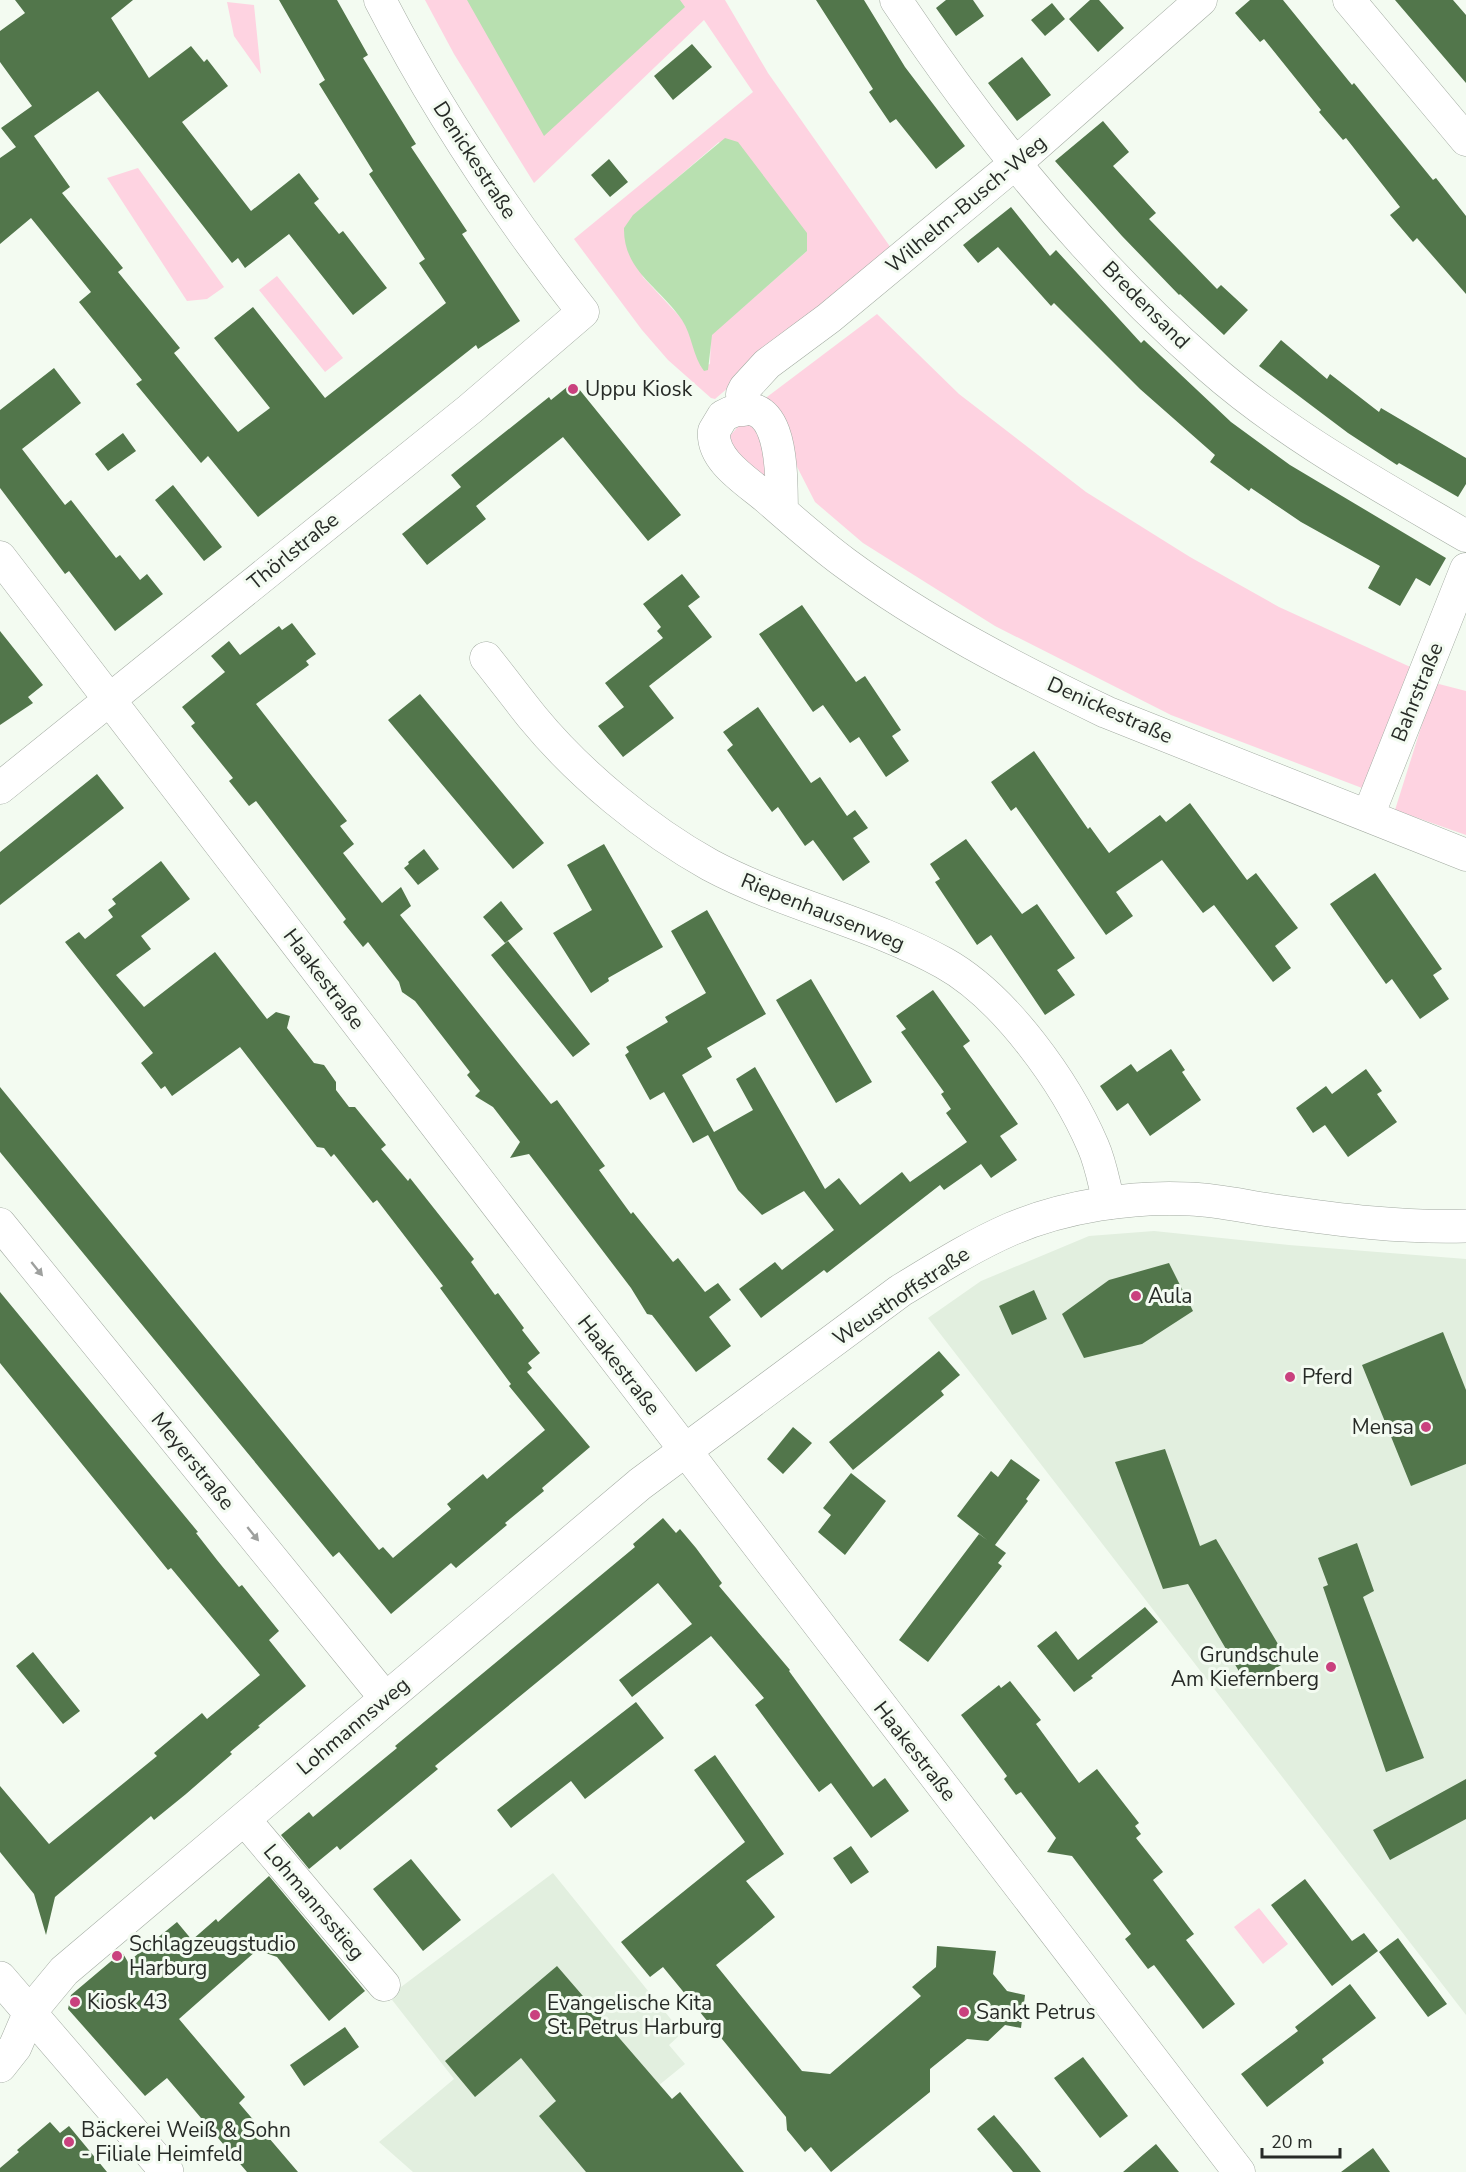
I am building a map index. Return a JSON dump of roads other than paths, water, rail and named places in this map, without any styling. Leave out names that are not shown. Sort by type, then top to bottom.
[{"type":"street","name":"Denickestraße","points":[[380,0],[427,85],[488,183],[583,312]]},
{"type":"street","name":"Bredensand","points":[[896,0],[981,118],[1017,162],[1099,258],[1209,367],[1312,445],[1466,536]]},
{"type":"street","name":"Wilhelm-Busch-Weg","points":[[743,410],[742,394],[745,387],[766,364],[830,318],[1017,162],[1201,0]]},
{"type":"street","points":[[1349,0],[1466,140]]},
{"type":"street","name":"Thörlstraße","points":[[0,788],[470,409],[583,312]]},
{"type":"street","name":"Denickestraße","points":[[743,410],[723,416],[715,425],[713,437],[718,454],[844,562],[886,591],[1052,687],[1106,712],[1466,855]]},
{"type":"street","points":[[743,410],[765,418],[776,435],[782,511]]},
{"type":"street","name":"Haakestraße","points":[[0,557],[1239,2172]]},
{"type":"street","name":"Bahrstraße","points":[[1368,816],[1466,569]]},
{"type":"street","name":"Riepenhausenweg","points":[[486,658],[534,719],[579,766],[628,808],[685,849],[746,881],[925,954],[961,973],[980,988],[1017,1028],[1058,1082],[1094,1148],[1109,1203]]},
{"type":"street","name":"Weusthoffstraße","points":[[686,1450],[900,1291],[937,1268],[1013,1228],[1046,1217],[1109,1203],[1191,1199],[1353,1222],[1466,1226]]},
{"type":"street","name":"Meyerstraße","points":[[0,1224],[386,1699]]},
{"type":"street","name":"Lohmannsweg","points":[[0,2066],[15,2047],[30,2012],[64,1971],[640,1484],[686,1450]]},
{"type":"street","name":"Lohmannsstieg","points":[[244,1819],[384,1985]]},
{"type":"street","points":[[0,1978],[167,2172]]},
{"type":"place","name":"Uppu Kiosk","points":[[573,389]]},
{"type":"place","name":"Aula","points":[[1136,1296]]},
{"type":"place","name":"Pferd","points":[[1290,1377]]},
{"type":"place","name":"Mensa","points":[[1426,1427]]},
{"type":"place","name":"Grundschule Am Kiefernberg","points":[[1331,1667]]},
{"type":"place","name":"Schlagzeugstudio Harburg","points":[[117,1956]]},
{"type":"place","name":"Kiosk 43","points":[[75,2002]]},
{"type":"place","name":"Sankt Petrus","points":[[964,2012]]},
{"type":"place","name":"Evangelische Kita St. Petrus Harburg","points":[[535,2015]]},
{"type":"place","name":"Bäckerei Weiß & Sohn - Filiale Heimfeld","points":[[69,2142]]}]
